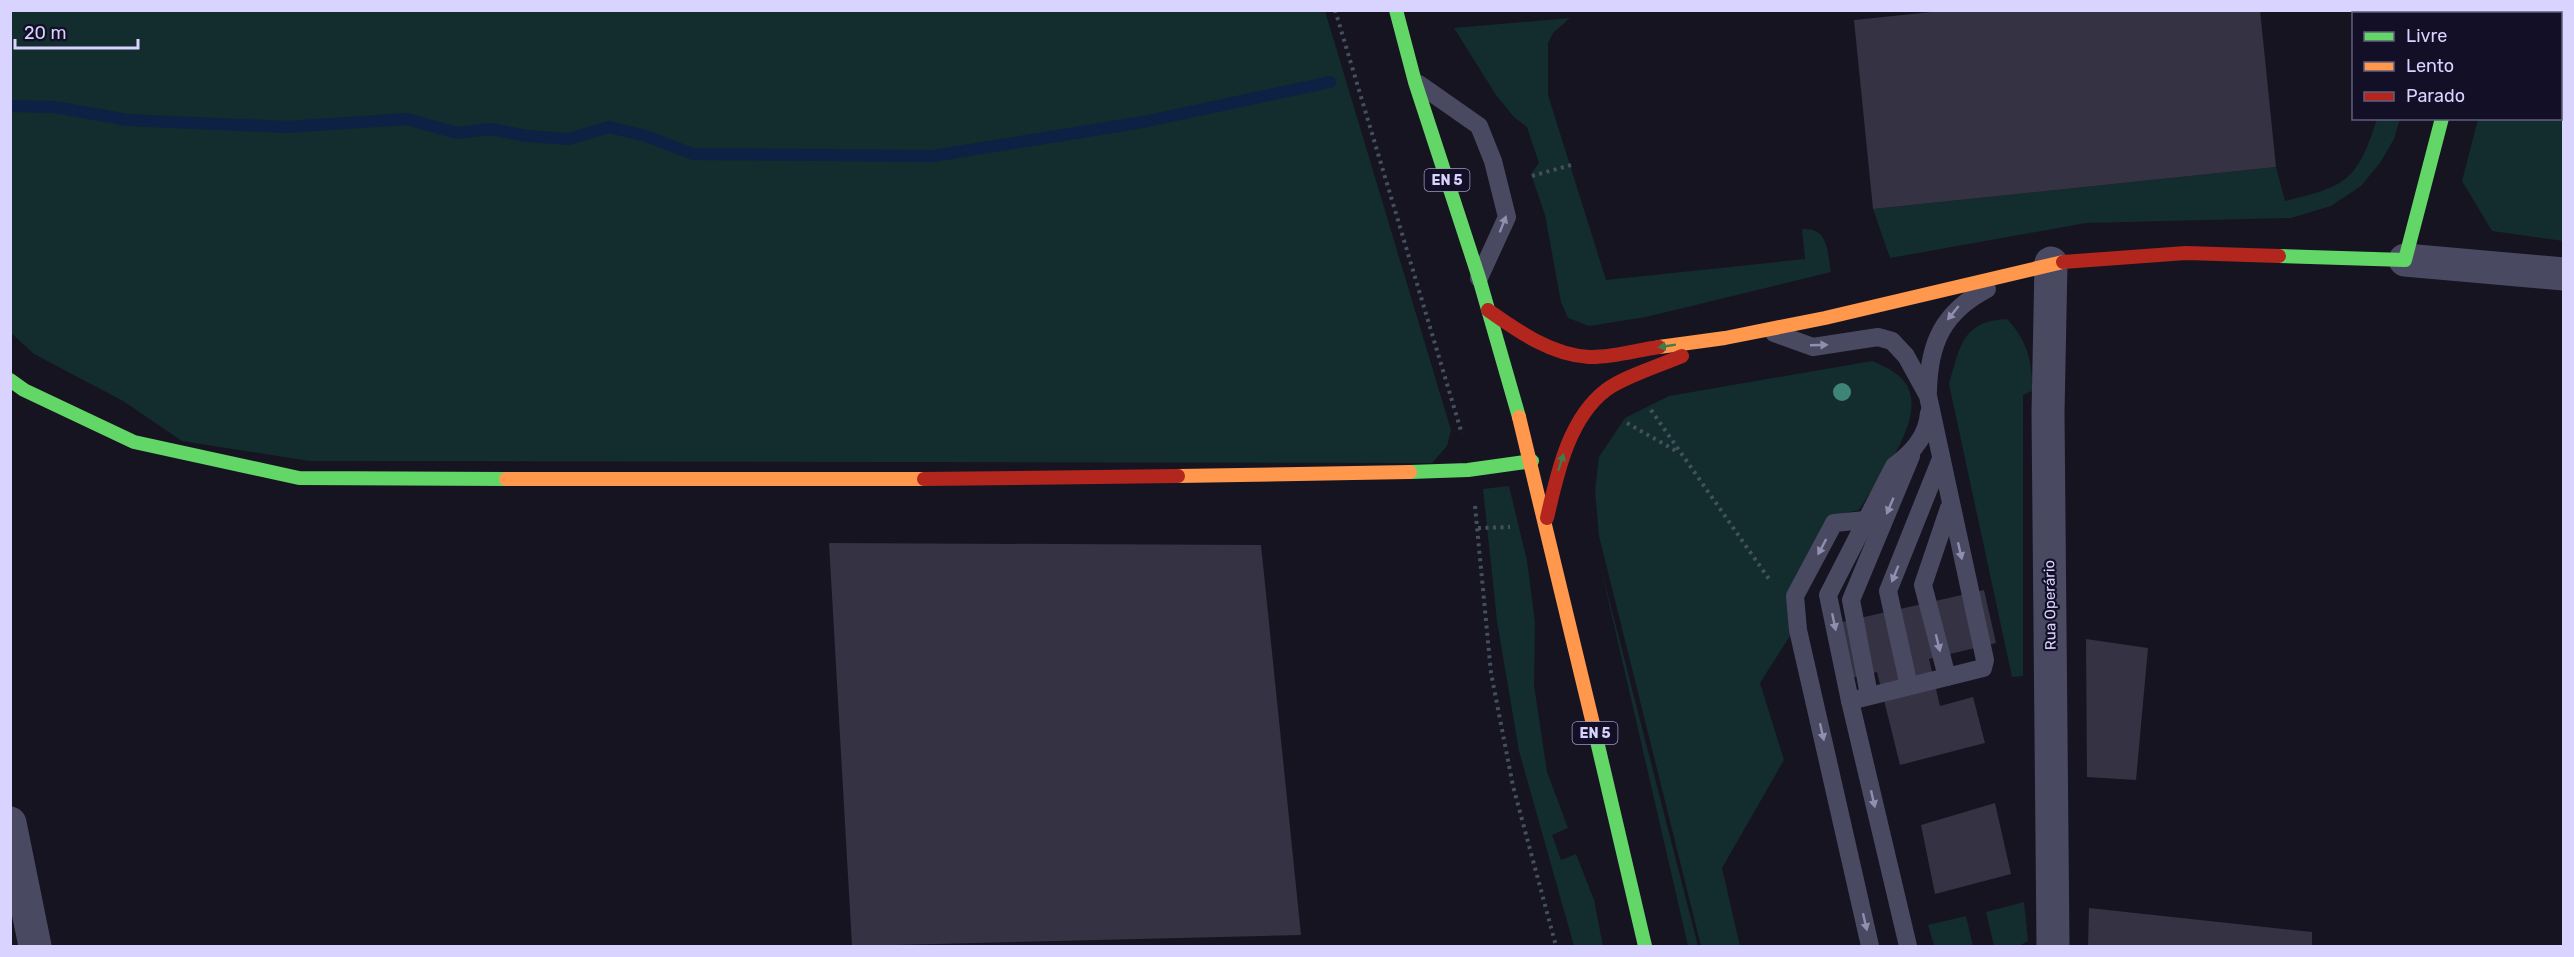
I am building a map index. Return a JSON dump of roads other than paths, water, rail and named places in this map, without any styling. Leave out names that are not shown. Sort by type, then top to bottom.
[{"type":"street","name":"EN 5","points":[[1396,10],[1415,82],[1479,278],[1532,461],[1646,946]]},
{"type":"street","points":[[2405,260],[2441,120]]},
{"type":"street","points":[[1488,310],[1541,345],[1578,357],[1608,355],[1725,338],[1825,318],[2051,263],[2186,253],[2405,260],[2564,274]]},
{"type":"street","name":"Rua Operário","points":[[2051,263],[2048,413],[2053,946]]},
{"type":"street","points":[[1547,518],[1567,446],[1599,396],[1629,379],[1725,338]]},
{"type":"street","points":[[10,380],[24,390],[134,442],[298,478],[798,480],[1294,475],[1468,470],[1532,461]]},
{"type":"street","points":[[10,823],[35,946]]},
{"type":"lane","points":[[1415,82],[1479,126],[1493,161],[1507,217],[1479,278]]},
{"type":"lane","points":[[1869,695],[1851,600],[1913,452],[1927,426],[1931,354],[1955,309],[1990,287],[1997,277]]},
{"type":"lane","points":[[1763,329],[1813,347],[1878,337],[1892,340],[1906,356],[1929,400],[1940,461],[1985,664],[1983,668],[1850,701]]},
{"type":"lane","points":[[1908,946],[1850,701],[1828,595],[1894,466],[1913,452]]},
{"type":"lane","points":[[1909,686],[1887,591],[1940,461]]},
{"type":"lane","points":[[1947,677],[1923,585],[1950,507]]},
{"type":"lane","points":[[1866,520],[1834,524],[1795,596],[1798,630],[1870,946]]},
{"type":"waterway","points":[[10,106],[54,107],[128,120],[287,127],[407,119],[457,133],[491,129],[527,136],[569,139],[609,127],[646,136],[693,154],[933,156],[1143,122],[1330,82]]}]
